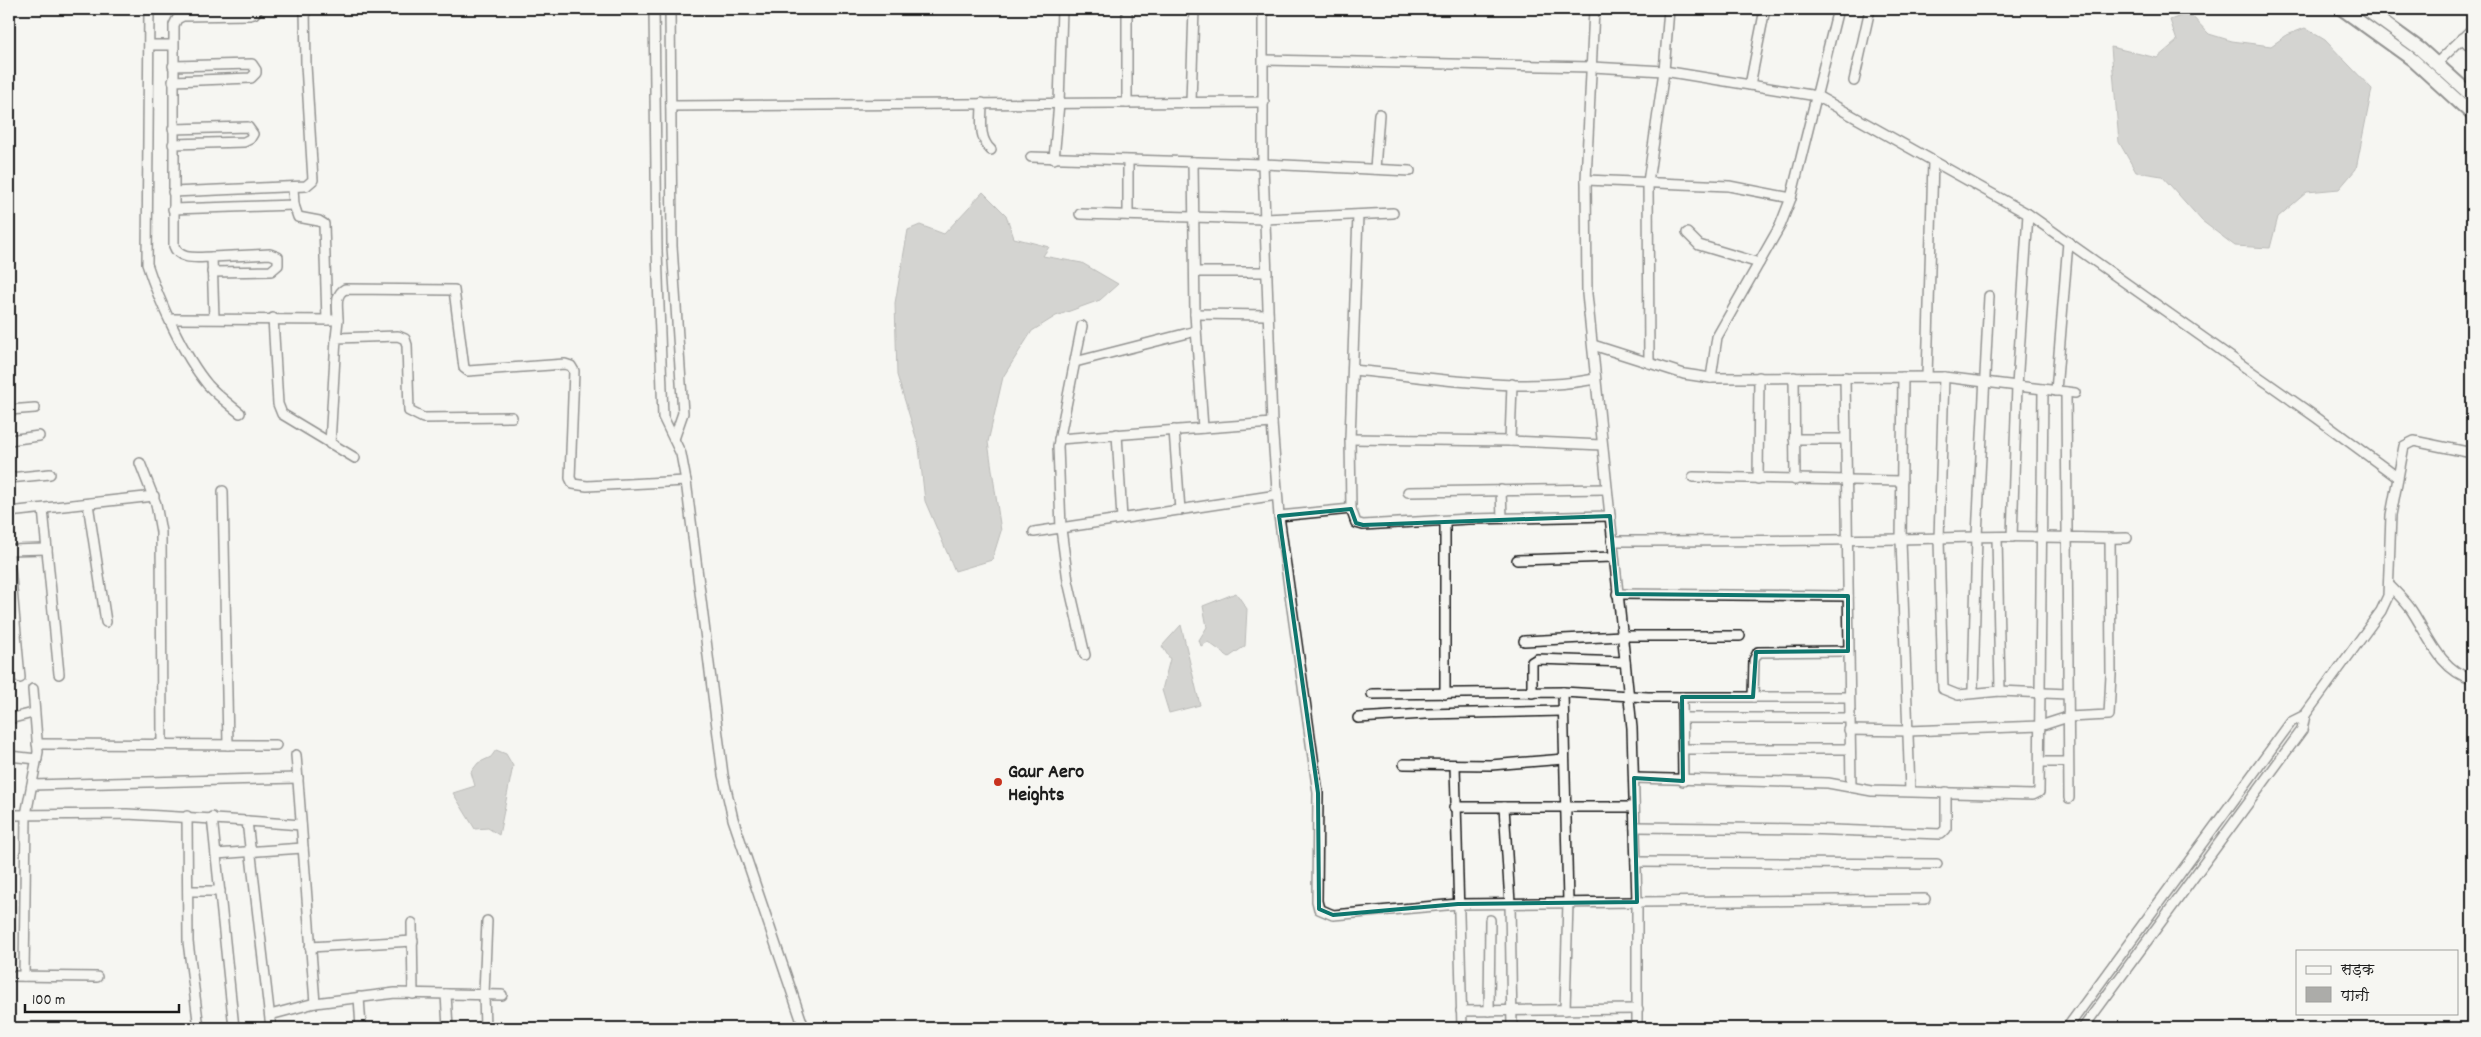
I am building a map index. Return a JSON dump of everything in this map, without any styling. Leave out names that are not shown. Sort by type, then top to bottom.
[{"type":"main road","points":[[2342,9],[2413,60],[2472,114]]},
{"type":"main road","points":[[2365,9],[2437,63],[2472,96]]},
{"type":"street","points":[[149,9],[147,264],[152,281],[179,339],[208,384],[240,413]]},
{"type":"street","points":[[212,272],[271,271],[278,266],[278,258],[270,254],[212,257],[182,256],[176,252],[174,246],[173,209],[174,24],[177,19],[183,16],[250,15],[254,14],[258,9]]},
{"type":"street","points":[[173,192],[306,186],[313,180],[306,65],[306,9]]},
{"type":"street","points":[[654,9],[657,251],[663,417],[681,454],[686,481],[723,775],[733,819],[804,1028]]},
{"type":"street","points":[[670,9],[672,246],[683,414],[674,439]]},
{"type":"street","points":[[1054,159],[1059,103],[1062,9]]},
{"type":"street","points":[[1127,9],[1127,102]]},
{"type":"street","points":[[1191,102],[1194,9]]},
{"type":"street","points":[[1263,9],[1263,164],[1272,422],[1279,516],[1318,793],[1317,901],[1319,909],[1333,914],[1458,904],[1925,899]]},
{"type":"street","points":[[1594,9],[1586,180],[1587,294],[1632,728],[1637,902],[1637,1028]]},
{"type":"street","points":[[1649,362],[1648,182],[1664,71],[1669,9]]},
{"type":"street","points":[[1750,85],[1765,9]]},
{"type":"street","points":[[1711,378],[1718,337],[1780,226],[1791,198],[1838,9]]},
{"type":"street","points":[[1854,80],[1870,9]]},
{"type":"street","points":[[2437,63],[2472,29]]},
{"type":"street","points":[[2462,38],[2472,48]]},
{"type":"street","points":[[150,45],[173,45]]},
{"type":"street","points":[[655,50],[670,50]]},
{"type":"street","points":[[1264,60],[1592,67],[1664,71],[1817,96],[2028,214],[2396,477]]},
{"type":"street","points":[[173,66],[252,64],[256,70],[256,74],[251,78],[173,81]]},
{"type":"street","points":[[671,106],[1264,102]]},
{"type":"street","points":[[982,104],[982,135],[985,145],[991,150]]},
{"type":"street","points":[[1375,170],[1379,114]]},
{"type":"street","points":[[173,129],[248,127],[253,134],[250,139],[244,142],[173,144]]},
{"type":"street","points":[[1032,157],[1263,164],[1410,171]]},
{"type":"street","points":[[1128,160],[1128,215]]},
{"type":"street","points":[[1927,377],[1933,161]]},
{"type":"street","points":[[1193,162],[1195,314],[1203,428]]},
{"type":"street","points":[[1586,180],[1631,180],[1741,187],[1791,198]]},
{"type":"street","points":[[293,187],[294,205],[298,217],[319,221],[324,224],[327,320]]},
{"type":"street","points":[[173,209],[294,205]]},
{"type":"street","points":[[1080,214],[1265,219],[1394,213]]},
{"type":"street","points":[[2012,537],[2017,386],[2028,214]]},
{"type":"street","points":[[1358,215],[1350,440],[1351,509],[1356,523],[1363,525],[1502,518],[1610,516]]},
{"type":"street","points":[[1687,233],[1699,245],[1759,262]]},
{"type":"street","points":[[2056,391],[2068,242]]},
{"type":"street","points":[[212,257],[214,318]]},
{"type":"street","points":[[1195,272],[1267,272]]},
{"type":"street","points":[[330,444],[338,297],[340,292],[345,290],[454,290],[464,368],[468,371],[565,364],[571,366],[574,371],[570,478],[573,484],[587,486],[686,481]]},
{"type":"street","points":[[1973,689],[1977,536],[1989,296]]},
{"type":"street","points":[[1195,314],[1268,315]]},
{"type":"street","points":[[171,319],[274,318],[338,320]]},
{"type":"street","points":[[274,318],[278,404],[282,414],[355,458]]},
{"type":"street","points":[[1082,326],[1059,439],[1061,529],[1068,581],[1085,655]]},
{"type":"street","points":[[1075,362],[1196,331]]},
{"type":"street","points":[[336,338],[398,336],[405,339],[407,345],[409,411],[414,414],[423,418],[512,418]]},
{"type":"street","points":[[1593,345],[1684,374],[1711,378],[1944,377],[2070,392],[2067,539],[2069,798]]},
{"type":"street","points":[[1353,370],[1512,384],[1570,384],[1595,379]]},
{"type":"street","points":[[1758,479],[1759,377]]},
{"type":"street","points":[[1794,377],[1795,480]]},
{"type":"street","points":[[1845,377],[1848,697],[1851,787]]},
{"type":"street","points":[[1903,377],[1901,540],[1910,792]]},
{"type":"street","points":[[1944,377],[1939,539],[1943,689],[1958,695],[2000,691],[2068,694]]},
{"type":"street","points":[[1510,441],[1512,384]]},
{"type":"street","points":[[1634,778],[1683,781],[1828,783],[1872,791],[2033,795],[2039,792],[2043,389]]},
{"type":"street","points":[[9,410],[35,408]]},
{"type":"street","points":[[1059,439],[1272,422]]},
{"type":"street","points":[[1174,430],[1180,510]]},
{"type":"street","points":[[1116,434],[1122,519]]},
{"type":"street","points":[[9,440],[39,436]]},
{"type":"street","points":[[1794,439],[1845,439]]},
{"type":"street","points":[[1350,440],[1510,441],[1602,445]]},
{"type":"street","points":[[2066,1028],[2291,722],[2304,715],[2381,611],[2388,596],[2390,530],[2396,477],[2402,451],[2409,442],[2414,441],[2472,453]]},
{"type":"street","points":[[140,462],[154,496],[161,532],[162,744]]},
{"type":"street","points":[[9,478],[50,474]]},
{"type":"street","points":[[1693,477],[1902,481]]},
{"type":"street","points":[[1408,492],[1607,489]]},
{"type":"street","points":[[1500,490],[1502,518]]},
{"type":"street","points":[[223,491],[228,745]]},
{"type":"street","points":[[1034,532],[1277,495]]},
{"type":"street","points":[[9,512],[154,496]]},
{"type":"street","points":[[88,504],[106,622]]},
{"type":"street","points":[[43,509],[59,674]]},
{"type":"street","points":[[1279,516],[1351,509]]},
{"type":"street","points":[[1444,521],[1446,694]]},
{"type":"street","points":[[1612,540],[1846,541],[1939,539],[1977,536],[2067,539],[2127,538]]},
{"type":"street","points":[[1997,537],[2000,691]]},
{"type":"street","points":[[1849,730],[1908,731],[2040,726],[2068,717],[2109,715],[2111,675],[2110,538]]},
{"type":"street","points":[[9,550],[48,549]]},
{"type":"street","points":[[9,556],[12,638],[19,664],[20,678]]},
{"type":"street","points":[[1517,560],[1613,558]]},
{"type":"street","points":[[2389,585],[2410,609],[2442,659],[2464,677],[2472,680]]},
{"type":"street","points":[[1617,594],[1848,596]]},
{"type":"street","points":[[1524,641],[1622,636],[1740,636]]},
{"type":"street","points":[[1753,697],[1754,660],[1758,652],[1848,651]]},
{"type":"street","points":[[1532,693],[1531,667],[1532,662],[1537,659],[1625,662]]},
{"type":"street","points":[[9,666],[19,664]]},
{"type":"street","points":[[24,976],[26,815],[37,744],[33,713],[33,689]]},
{"type":"street","points":[[1372,694],[1563,692],[1682,697],[1848,697]]},
{"type":"street","points":[[1563,692],[1568,902],[1565,1010]]},
{"type":"street","points":[[1682,697],[1683,781]]},
{"type":"street","points":[[1358,718],[1425,714],[1563,711]]},
{"type":"street","points":[[9,719],[33,713]]},
{"type":"street","points":[[2083,1028],[2302,730],[2304,715]]},
{"type":"street","points":[[1683,718],[1849,718]]},
{"type":"street","points":[[37,744],[276,745]]},
{"type":"street","points":[[1683,749],[1849,749]]},
{"type":"street","points":[[296,755],[314,1003]]},
{"type":"street","points":[[9,756],[36,759]]},
{"type":"street","points":[[1404,764],[1492,765],[1564,759]]},
{"type":"street","points":[[2040,762],[2068,762]]},
{"type":"street","points":[[1455,765],[1454,807],[1462,1028]]},
{"type":"street","points":[[32,785],[298,778]]},
{"type":"street","points":[[1635,827],[1806,829],[1941,834],[1946,829],[1946,792]]},
{"type":"street","points":[[1454,807],[1634,807]]},
{"type":"street","points":[[1504,807],[1510,903],[1512,1028]]},
{"type":"street","points":[[9,815],[127,814],[187,816],[301,825]]},
{"type":"street","points":[[187,816],[190,959],[198,1028]]},
{"type":"street","points":[[212,817],[234,1028]]},
{"type":"street","points":[[248,821],[271,1028]]},
{"type":"street","points":[[216,854],[303,848]]},
{"type":"street","points":[[1636,862],[1937,864]]},
{"type":"street","points":[[188,891],[220,891]]},
{"type":"street","points":[[1489,1010],[1490,920]]},
{"type":"street","points":[[485,1028],[484,994],[487,921]]},
{"type":"street","points":[[412,922],[413,994]]},
{"type":"street","points":[[310,947],[413,940]]},
{"type":"street","points":[[9,976],[97,977]]},
{"type":"street","points":[[270,1014],[314,1003],[359,996],[413,994],[502,995]]},
{"type":"street","points":[[446,994],[448,1028]]},
{"type":"street","points":[[359,996],[361,1028]]},
{"type":"street","points":[[1461,1011],[1638,1009]]},
{"type":"highlighted area","points":[[1351,509],[1356,523],[1363,525],[1610,516],[1617,594],[1848,596],[1848,651],[1756,652],[1753,697],[1682,697],[1683,781],[1634,778],[1637,902],[1458,904],[1333,915],[1319,909],[1318,793],[1279,516]]},
{"type":"water","points":[[2189,13],[2209,34],[2232,41],[2271,46],[2287,35],[2305,28],[2325,40],[2372,89],[2356,169],[2339,189],[2307,192],[2278,217],[2270,248],[2235,246],[2202,221],[2162,176],[2136,172],[2119,142],[2111,47],[2157,58],[2177,41],[2170,20]]},
{"type":"water","points":[[983,192],[1006,215],[1014,238],[1049,247],[1043,256],[1082,263],[1118,284],[1100,300],[1056,316],[1032,331],[1003,377],[988,442],[1001,531],[992,560],[955,571],[925,501],[919,447],[897,375],[895,303],[908,230],[920,225],[944,234]]},
{"type":"water","points":[[1236,593],[1247,609],[1245,646],[1229,657],[1208,642],[1201,646],[1199,640],[1207,627],[1203,606]]},
{"type":"water","points":[[1181,625],[1200,705],[1169,713],[1162,690],[1170,659],[1162,646]]},
{"type":"water","points":[[496,750],[506,754],[513,766],[499,835],[488,828],[475,829],[453,793],[475,786],[471,772],[478,763],[491,757]]},
{"type":"place","name":"Gaur Aero Heights","points":[[998,782]]}]
